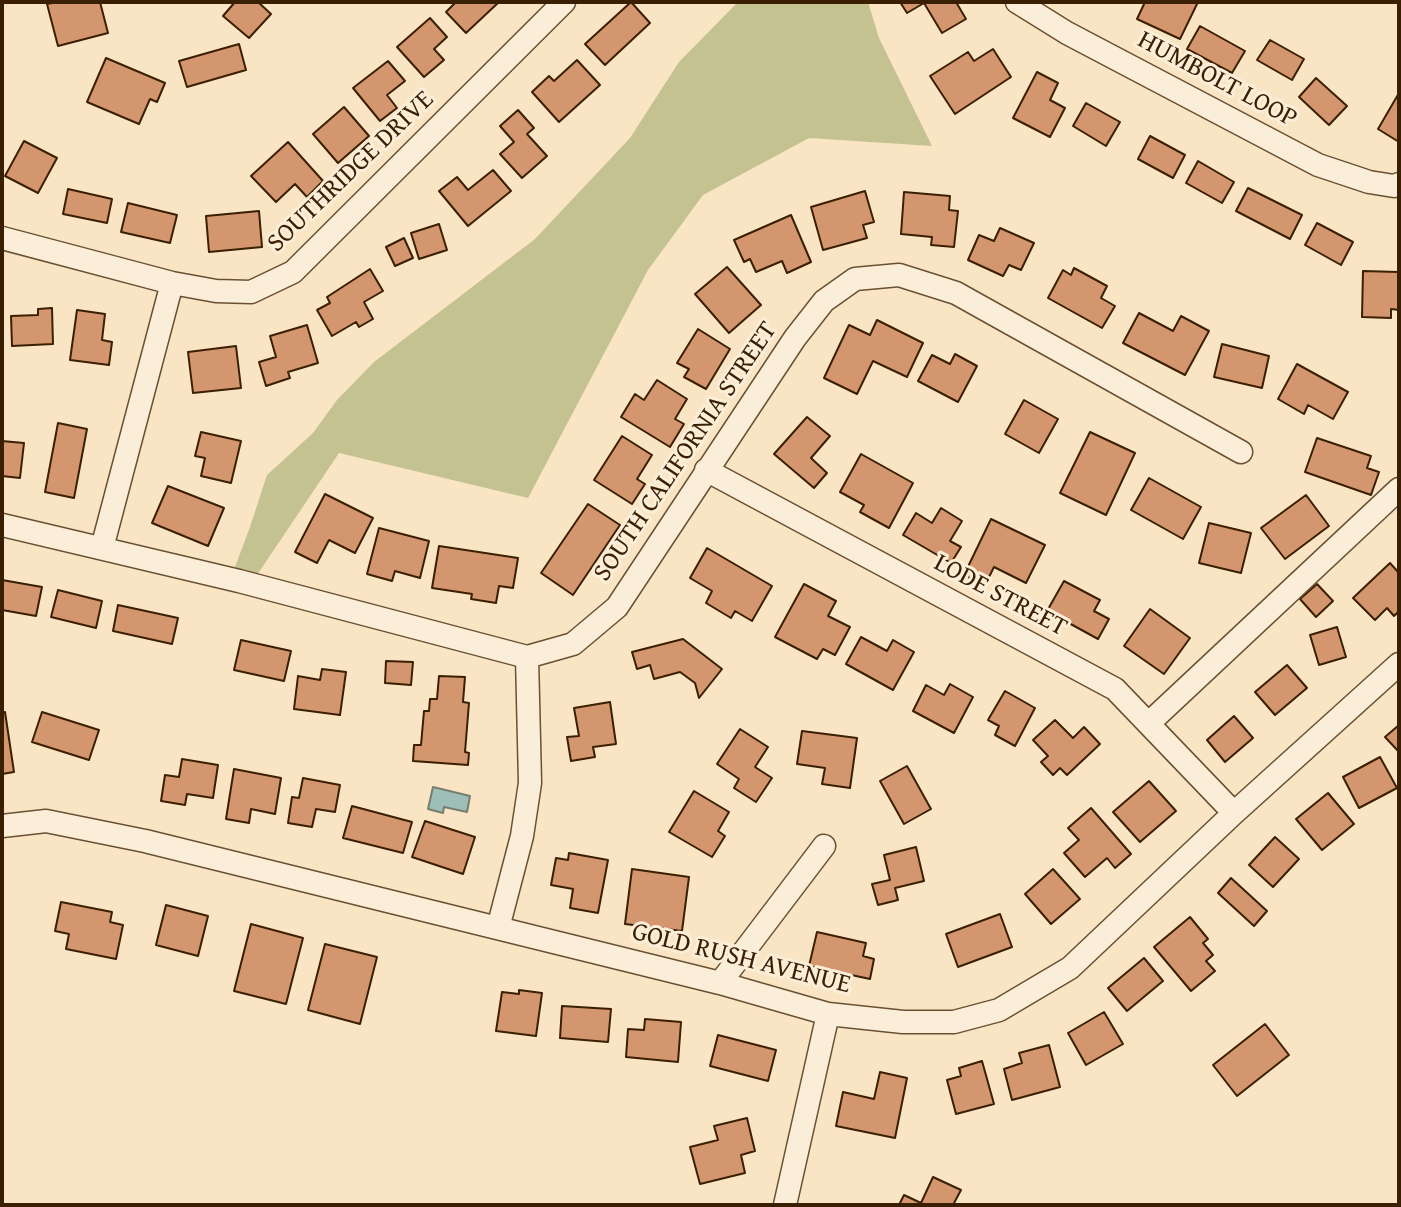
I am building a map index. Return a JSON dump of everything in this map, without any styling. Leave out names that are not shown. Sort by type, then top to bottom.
[{"type":"street","name":"SOUTHRIDGE DRIVE","points":[[2,238],[172,283],[216,291],[251,292],[293,272],[564,2]]},
{"type":"street","name":"HUMBOLT LOOP","points":[[1017,2],[1067,33],[1318,165],[1369,182],[1399,184]]},
{"type":"street","name":"SOUTH CALIFORNIA STREET","points":[[527,657],[573,644],[617,607],[795,338],[824,301],[855,279],[899,275],[956,293],[1241,452]]},
{"type":"street","points":[[102,548],[172,283]]},
{"type":"street","name":"LODE STREET","points":[[706,470],[1115,689],[1234,813]]},
{"type":"street","points":[[1149,723],[1399,489]]},
{"type":"street","points":[[2,525],[239,581],[527,657],[530,783],[522,836],[498,928]]},
{"type":"street","name":"GOLD RUSH AVENUE","points":[[2,826],[46,821],[145,841],[720,983],[828,1014],[903,1022],[954,1022],[999,1010],[1070,968],[1234,813],[1399,664]]},
{"type":"street","points":[[720,983],[824,846]]},
{"type":"street","points":[[785,1205],[828,1014]]},
{"type":"shaded area","points":[[738,2],[868,2],[879,38],[932,146],[809,138],[703,195],[648,270],[528,498],[339,453],[257,575],[235,567],[267,475],[313,433],[337,400],[374,362],[535,239],[630,138],[679,62]]},
{"type":"water","points":[[433,787],[470,796],[467,812],[444,807],[443,813],[428,809]]},
{"type":"building","points":[[100,2],[108,33],[58,46],[47,4]]},
{"type":"building","points":[[235,2],[258,2],[271,14],[249,38],[223,16]]},
{"type":"building","points":[[456,2],[499,2],[466,33],[446,12]]},
{"type":"building","points":[[631,2],[650,23],[605,65],[585,44]]},
{"type":"building","points":[[900,2],[956,2],[966,19],[942,33],[924,3],[907,13]]},
{"type":"building","points":[[1145,2],[1198,2],[1180,39],[1137,19]]},
{"type":"building","points":[[430,18],[447,37],[434,49],[444,60],[424,77],[397,47]]},
{"type":"building","points":[[1200,26],[1245,51],[1232,73],[1187,49]]},
{"type":"building","points":[[1270,40],[1304,59],[1292,80],[1257,60]]},
{"type":"building","points":[[239,44],[246,70],[187,87],[179,61]]},
{"type":"building","points":[[993,49],[1011,77],[955,114],[930,76],[968,52],[974,61]]},
{"type":"building","points":[[106,58],[165,83],[157,102],[150,99],[139,124],[87,102]]},
{"type":"building","points":[[577,60],[600,85],[559,122],[532,92],[549,76],[554,81]]},
{"type":"building","points":[[388,61],[405,81],[387,95],[397,108],[380,121],[353,88]]},
{"type":"building","points":[[1037,72],[1058,83],[1050,100],[1065,108],[1050,137],[1013,118]]},
{"type":"building","points":[[1316,78],[1347,106],[1329,125],[1299,97]]},
{"type":"building","points":[[1399,93],[1399,142],[1378,129]]},
{"type":"building","points":[[1086,103],[1120,122],[1106,146],[1073,126]]},
{"type":"building","points":[[344,107],[369,136],[338,163],[313,134]]},
{"type":"building","points":[[518,110],[534,128],[527,134],[547,156],[522,178],[500,154],[514,142],[500,126]]},
{"type":"building","points":[[1150,136],[1185,155],[1173,178],[1138,159]]},
{"type":"building","points":[[24,141],[57,158],[38,193],[5,176]]},
{"type":"building","points":[[288,142],[323,181],[307,197],[295,184],[276,202],[251,176]]},
{"type":"building","points":[[1198,161],[1234,182],[1222,203],[1186,183]]},
{"type":"building","points":[[493,170],[511,191],[468,226],[439,191],[457,177],[468,190]]},
{"type":"building","points":[[1248,188],[1302,215],[1290,239],[1236,211]]},
{"type":"building","points":[[68,189],[112,199],[107,223],[63,214]]},
{"type":"building","points":[[865,191],[874,222],[863,225],[867,238],[823,250],[811,207]]},
{"type":"building","points":[[904,192],[950,196],[949,210],[958,211],[954,247],[931,245],[932,237],[901,234]]},
{"type":"building","points":[[128,203],[177,215],[170,243],[121,232]]},
{"type":"building","points":[[259,211],[262,247],[209,252],[206,216]]},
{"type":"building","points":[[791,215],[811,262],[787,273],[782,261],[756,272],[750,259],[744,262],[734,240]]},
{"type":"building","points":[[1317,223],[1353,242],[1341,265],[1305,245]]},
{"type":"building","points":[[439,224],[447,250],[419,259],[411,233]]},
{"type":"building","points":[[1000,228],[1034,243],[1021,270],[1009,265],[1003,276],[968,260],[979,235],[994,241]]},
{"type":"building","points":[[404,238],[413,258],[395,266],[386,247]]},
{"type":"building","points":[[727,267],[761,305],[729,333],[695,294]]},
{"type":"building","points":[[1074,268],[1107,286],[1101,298],[1115,306],[1102,328],[1048,298],[1063,270],[1071,275]]},
{"type":"building","points":[[370,269],[383,291],[364,302],[373,319],[359,327],[356,322],[332,336],[317,310],[330,303],[327,297]]},
{"type":"building","points":[[1363,271],[1399,272],[1399,310],[1391,309],[1391,318],[1362,317]]},
{"type":"building","points":[[52,308],[53,344],[12,346],[11,316],[38,315],[38,309]]},
{"type":"building","points":[[77,310],[105,314],[102,340],[112,342],[109,365],[70,360]]},
{"type":"building","points":[[1139,313],[1173,331],[1181,316],[1209,331],[1185,375],[1123,343]]},
{"type":"building","points":[[877,320],[923,343],[907,377],[873,361],[857,394],[824,378],[849,325],[870,335]]},
{"type":"building","points":[[307,325],[318,363],[288,372],[290,378],[266,386],[259,362],[276,357],[270,336]]},
{"type":"building","points":[[698,329],[730,349],[706,389],[684,377],[689,369],[677,363]]},
{"type":"building","points":[[1222,344],[1269,356],[1262,388],[1214,377]]},
{"type":"building","points":[[236,346],[241,388],[193,393],[188,352]]},
{"type":"building","points":[[955,354],[977,366],[958,402],[918,381],[932,355],[950,364]]},
{"type":"building","points":[[1297,364],[1348,392],[1333,419],[1308,405],[1304,414],[1278,399]]},
{"type":"building","points":[[657,380],[687,399],[675,419],[684,424],[670,447],[621,417],[635,394],[644,400]]},
{"type":"building","points":[[1024,400],[1058,419],[1039,453],[1005,434]]},
{"type":"building","points":[[807,417],[830,436],[811,458],[827,473],[814,488],[774,454]]},
{"type":"building","points":[[58,423],[87,429],[74,498],[45,492]]},
{"type":"building","points":[[201,432],[241,441],[231,483],[201,476],[205,458],[195,456]]},
{"type":"building","points":[[1090,432],[1135,453],[1106,515],[1060,493]]},
{"type":"building","points":[[622,436],[652,455],[637,479],[645,484],[632,504],[594,480]]},
{"type":"building","points":[[1317,438],[1371,456],[1367,468],[1379,472],[1371,495],[1305,472]]},
{"type":"building","points":[[2,441],[24,443],[20,478],[2,476]]},
{"type":"building","points":[[861,454],[913,483],[889,528],[860,512],[864,505],[840,492]]},
{"type":"building","points":[[1149,478],[1201,507],[1183,539],[1131,510]]},
{"type":"building","points":[[168,486],[224,508],[208,546],[152,523]]},
{"type":"building","points":[[325,494],[373,518],[355,553],[329,540],[317,563],[295,552]]},
{"type":"building","points":[[1306,495],[1329,526],[1285,559],[1261,528]]},
{"type":"building","points":[[588,504],[620,525],[573,595],[541,573]]},
{"type":"building","points":[[941,508],[962,521],[950,541],[961,547],[951,563],[903,535],[916,513],[932,523]]},
{"type":"building","points":[[991,519],[1045,545],[1026,583],[994,567],[985,585],[964,575]]},
{"type":"building","points":[[1209,523],[1251,533],[1241,573],[1199,563]]},
{"type":"building","points":[[379,528],[429,541],[420,578],[395,571],[392,581],[367,574]]},
{"type":"building","points":[[439,546],[518,558],[513,588],[499,586],[496,603],[471,599],[472,594],[432,588]]},
{"type":"building","points":[[707,548],[772,586],[752,621],[735,611],[731,618],[706,603],[712,591],[690,578]]},
{"type":"building","points":[[1390,563],[1399,573],[1399,611],[1394,616],[1387,608],[1375,620],[1353,598]]},
{"type":"building","points":[[2,580],[42,587],[36,616],[2,610]]},
{"type":"building","points":[[1064,581],[1100,600],[1094,611],[1109,619],[1098,639],[1047,611]]},
{"type":"building","points":[[804,584],[836,601],[828,616],[850,627],[835,655],[823,649],[817,659],[775,637]]},
{"type":"building","points":[[1317,584],[1333,601],[1316,617],[1300,599]]},
{"type":"building","points":[[58,590],[102,601],[96,628],[51,617]]},
{"type":"building","points":[[118,605],[178,618],[172,644],[113,631]]},
{"type":"building","points":[[1150,609],[1190,638],[1164,674],[1124,646]]},
{"type":"building","points":[[1337,627],[1346,657],[1319,665],[1310,635]]},
{"type":"building","points":[[861,637],[887,651],[893,640],[914,652],[893,690],[846,664]]},
{"type":"building","points":[[683,639],[722,669],[699,698],[695,683],[680,672],[654,679],[650,665],[637,669],[632,652]]},
{"type":"building","points":[[241,640],[291,651],[284,681],[234,670]]},
{"type":"building","points":[[386,661],[413,662],[411,685],[385,683]]},
{"type":"building","points":[[1287,665],[1307,688],[1275,715],[1255,692]]},
{"type":"building","points":[[322,669],[346,672],[340,715],[294,709],[298,676],[320,680]]},
{"type":"building","points":[[439,676],[465,677],[463,702],[469,703],[465,752],[469,753],[468,765],[413,761],[414,745],[421,745],[424,711],[429,711],[430,699],[437,699]]},
{"type":"building","points":[[950,684],[973,697],[954,733],[913,711],[926,685],[944,695]]},
{"type":"building","points":[[1005,691],[1035,708],[1015,746],[995,735],[999,726],[988,720]]},
{"type":"building","points":[[610,702],[616,744],[593,747],[595,757],[571,761],[567,737],[579,736],[574,708]]},
{"type":"building","points":[[5,712],[14,772],[2,774],[2,713]]},
{"type":"building","points":[[42,712],[99,730],[89,760],[32,742]]},
{"type":"building","points":[[1234,716],[1253,738],[1225,762],[1207,740]]},
{"type":"building","points":[[1055,720],[1073,738],[1084,727],[1100,744],[1067,775],[1060,768],[1053,775],[1041,762],[1048,756],[1033,740]]},
{"type":"building","points":[[1399,725],[1399,752],[1385,737]]},
{"type":"building","points":[[740,729],[768,747],[755,767],[772,778],[756,802],[734,788],[739,779],[717,764]]},
{"type":"building","points":[[802,731],[857,738],[850,788],[822,784],[825,768],[797,764]]},
{"type":"building","points":[[1380,757],[1397,788],[1359,808],[1343,777]]},
{"type":"building","points":[[182,759],[218,765],[213,798],[187,794],[185,805],[161,801],[165,775],[179,777]]},
{"type":"building","points":[[907,766],[931,809],[904,824],[880,781]]},
{"type":"building","points":[[234,769],[281,778],[275,814],[251,809],[249,823],[226,819]]},
{"type":"building","points":[[303,778],[340,785],[335,812],[316,809],[312,827],[288,823],[292,797],[299,798]]},
{"type":"building","points":[[1149,781],[1176,811],[1140,842],[1113,812]]},
{"type":"building","points":[[694,791],[729,812],[718,831],[725,836],[712,857],[669,832]]},
{"type":"building","points":[[1328,793],[1354,824],[1322,850],[1296,819]]},
{"type":"building","points":[[352,806],[412,822],[403,853],[343,838]]},
{"type":"building","points":[[1091,808],[1131,854],[1115,868],[1107,858],[1085,877],[1064,853],[1079,840],[1068,828]]},
{"type":"building","points":[[425,821],[475,837],[463,874],[412,857]]},
{"type":"building","points":[[1275,837],[1299,859],[1273,887],[1249,865]]},
{"type":"building","points":[[916,847],[924,881],[895,888],[898,900],[878,905],[872,884],[890,880],[884,855]]},
{"type":"building","points":[[569,853],[608,860],[598,913],[570,908],[573,889],[551,885],[556,858],[568,860]]},
{"type":"building","points":[[632,869],[689,877],[682,931],[625,924]]},
{"type":"building","points":[[1053,869],[1080,899],[1051,924],[1025,894]]},
{"type":"building","points":[[1231,878],[1267,911],[1254,926],[1218,893]]},
{"type":"building","points":[[61,902],[112,912],[110,922],[123,925],[116,959],[66,949],[69,934],[55,931]]},
{"type":"building","points":[[166,905],[208,916],[198,956],[156,945]]},
{"type":"building","points":[[1000,914],[1012,947],[958,967],[946,934]]},
{"type":"building","points":[[1190,917],[1208,939],[1203,943],[1213,955],[1206,961],[1215,971],[1191,991],[1154,947]]},
{"type":"building","points":[[251,924],[303,938],[286,1004],[234,991]]},
{"type":"building","points":[[817,932],[866,943],[863,956],[874,959],[870,979],[809,966]]},
{"type":"building","points":[[325,944],[377,957],[360,1024],[308,1010]]},
{"type":"building","points":[[1144,958],[1163,981],[1127,1011],[1108,988]]},
{"type":"building","points":[[519,990],[542,993],[536,1036],[496,1031],[502,992],[519,994]]},
{"type":"building","points":[[562,1006],[611,1009],[608,1042],[560,1038]]},
{"type":"building","points":[[1104,1012],[1123,1044],[1086,1065],[1068,1033]]},
{"type":"building","points":[[645,1019],[681,1022],[678,1062],[626,1057],[628,1029],[644,1030]]},
{"type":"building","points":[[1265,1024],[1289,1055],[1237,1096],[1213,1065]]},
{"type":"building","points":[[718,1035],[776,1050],[768,1081],[710,1066]]},
{"type":"building","points":[[1049,1045],[1060,1087],[1012,1100],[1004,1069],[1022,1063],[1019,1053]]},
{"type":"building","points":[[982,1061],[994,1104],[956,1114],[947,1080],[961,1076],[959,1068]]},
{"type":"building","points":[[880,1072],[907,1078],[895,1138],[836,1126],[843,1092],[874,1099]]},
{"type":"building","points":[[747,1118],[755,1151],[741,1155],[745,1173],[700,1184],[690,1147],[718,1140],[714,1126]]},
{"type":"building","points":[[933,1177],[961,1190],[953,1205],[899,1205],[904,1195],[921,1203]]}]
